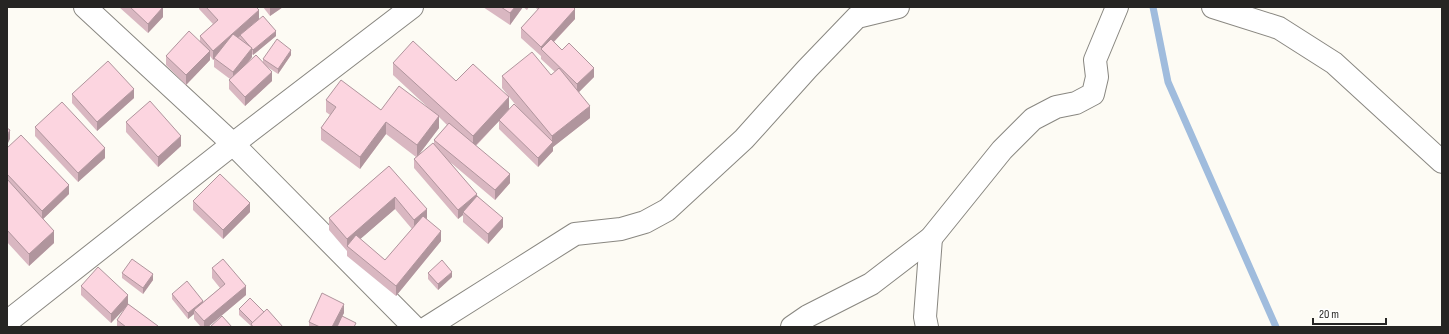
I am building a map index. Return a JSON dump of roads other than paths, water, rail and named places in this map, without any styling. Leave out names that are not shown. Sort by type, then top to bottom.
[{"type":"street","points":[[84,7],[233,144],[414,327]]},
{"type":"street","points":[[7,322],[233,144],[412,7]]},
{"type":"street","points":[[428,327],[575,234],[621,229],[645,222],[667,210],[744,139],[807,69],[857,17],[898,7]]},
{"type":"street","points":[[792,327],[808,316],[871,284],[931,238],[1002,150],[1033,119],[1056,107],[1076,103],[1093,94],[1097,77],[1096,60],[1117,7]]},
{"type":"street","points":[[1213,7],[1279,28],[1334,63],[1442,162]]},
{"type":"street","points":[[927,327],[925,317],[931,238]]},
{"type":"waterway","points":[[1153,7],[1168,82],[1276,327]]}]
